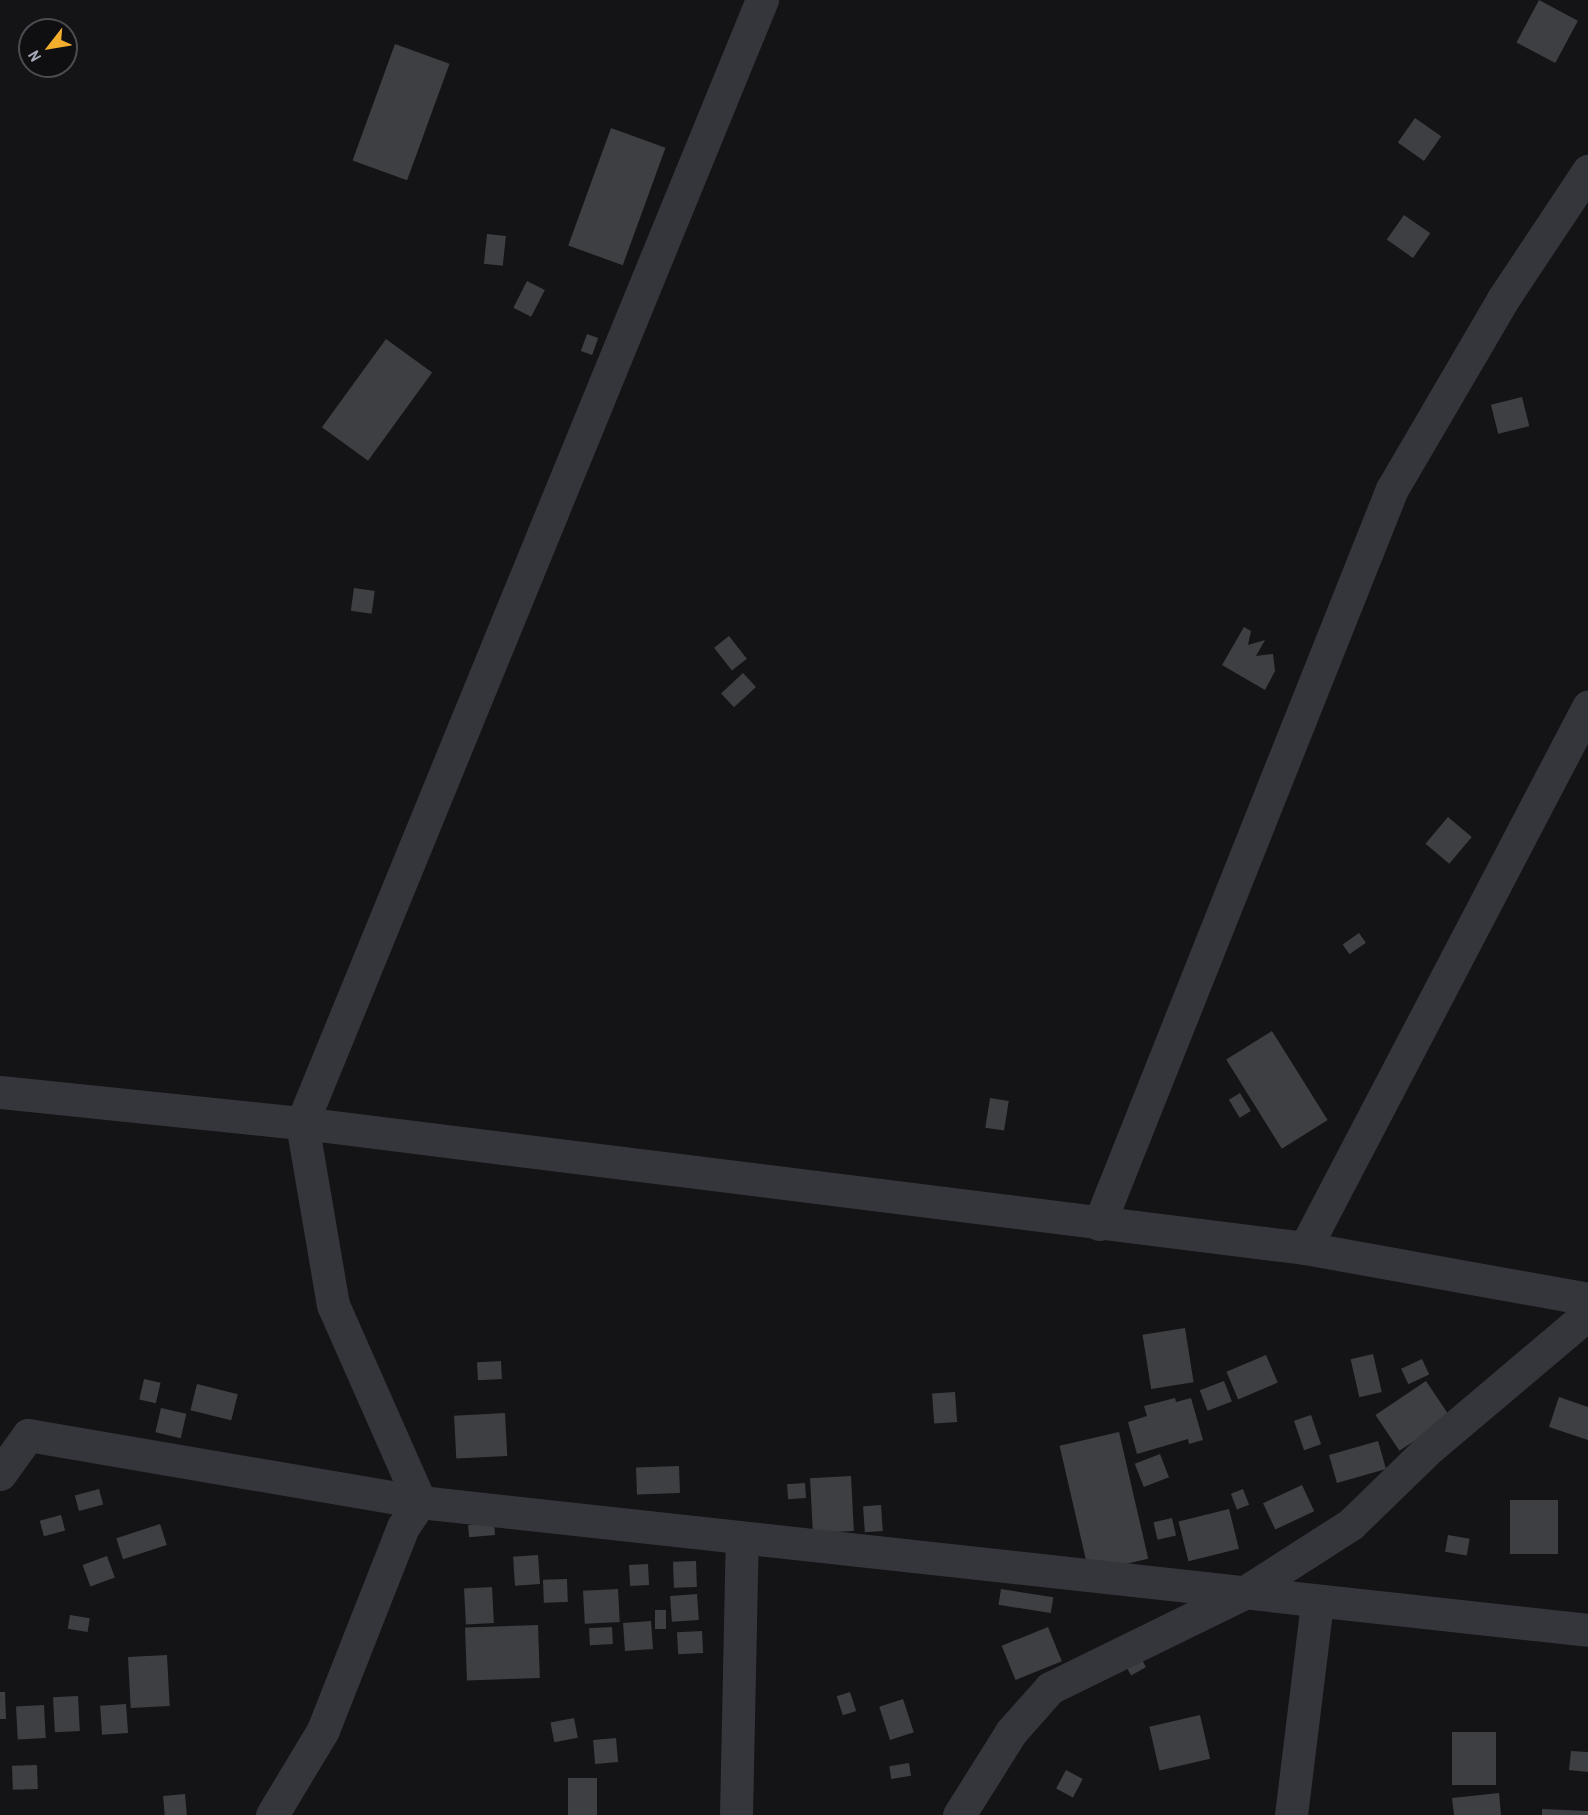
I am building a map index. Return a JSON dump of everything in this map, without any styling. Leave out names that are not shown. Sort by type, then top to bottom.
[{"type":"street","points":[[420,1502],[333,1305],[302,1123],[762,0]]},
{"type":"street","points":[[1099,1224],[1392,489],[1503,299],[1588,171]]},
{"type":"street","points":[[1305,1248],[1588,707]]},
{"type":"street","points":[[0,1092],[302,1123],[1305,1248],[1588,1299]]},
{"type":"street","points":[[959,1815],[1011,1732],[1050,1688],[1242,1594],[1352,1524],[1426,1450],[1588,1314]]},
{"type":"street","points":[[0,1474],[28,1435],[420,1502],[1242,1594],[1588,1630]]},
{"type":"street","points":[[272,1815],[323,1730],[403,1527],[420,1502]]},
{"type":"street","points":[[736,1815],[742,1538]]},
{"type":"street","points":[[1291,1815],[1317,1602]]},
{"type":"building","points":[[1539,0],[1578,21],[1555,63],[1516,42]]},
{"type":"building","points":[[395,44],[450,64],[407,180],[353,161]]},
{"type":"building","points":[[1415,118],[1441,136],[1424,161],[1398,143]]},
{"type":"building","points":[[611,128],[666,148],[623,265],[568,245]]},
{"type":"building","points":[[1404,215],[1430,233],[1413,258],[1387,240]]},
{"type":"building","points":[[487,234],[506,236],[503,266],[484,264]]},
{"type":"building","points":[[527,281],[545,290],[531,317],[513,308]]},
{"type":"building","points":[[587,334],[598,338],[592,355],[581,351]]},
{"type":"building","points":[[386,339],[432,373],[368,461],[322,427]]},
{"type":"building","points":[[1522,397],[1529,426],[1498,434],[1491,405]]},
{"type":"building","points":[[354,588],[375,591],[372,614],[351,611]]},
{"type":"building","points":[[1244,627],[1251,631],[1248,645],[1265,640],[1256,656],[1273,654],[1275,671],[1265,690],[1222,665]]},
{"type":"building","points":[[729,636],[747,659],[732,671],[714,648]]},
{"type":"building","points":[[743,673],[756,687],[734,707],[721,693]]},
{"type":"building","points":[[1448,817],[1472,837],[1449,864],[1426,844]]},
{"type":"building","points":[[1359,933],[1366,943],[1349,954],[1343,944]]},
{"type":"building","points":[[1272,1031],[1328,1120],[1282,1149],[1226,1060]]},
{"type":"building","points":[[1240,1093],[1251,1111],[1240,1118],[1229,1100]]},
{"type":"building","points":[[990,1098],[1009,1101],[1004,1131],[985,1128]]},
{"type":"building","points":[[1185,1328],[1194,1382],[1151,1389],[1143,1335]]},
{"type":"building","points":[[1373,1354],[1382,1392],[1359,1397],[1351,1359]]},
{"type":"building","points":[[1266,1355],[1278,1383],[1238,1399],[1226,1372]]},
{"type":"building","points":[[1422,1359],[1429,1374],[1408,1384],[1401,1369]]},
{"type":"building","points":[[501,1361],[502,1379],[478,1380],[477,1362]]},
{"type":"building","points":[[144,1379],[161,1383],[156,1403],[139,1399]]},
{"type":"building","points":[[1224,1381],[1232,1402],[1208,1411],[1200,1390]]},
{"type":"building","points":[[1426,1381],[1450,1417],[1399,1451],[1375,1415]]},
{"type":"building","points":[[197,1384],[238,1394],[231,1420],[190,1410]]},
{"type":"building","points":[[955,1392],[957,1422],[934,1424],[932,1394]]},
{"type":"building","points":[[1559,1397],[1588,1407],[1588,1440],[1549,1427]]},
{"type":"building","points":[[1175,1398],[1176,1402],[1191,1398],[1203,1440],[1189,1444],[1188,1439],[1137,1454],[1128,1422],[1147,1416],[1144,1406]]},
{"type":"building","points":[[161,1408],[186,1414],[181,1438],[155,1432]]},
{"type":"building","points":[[505,1413],[507,1456],[456,1459],[454,1416]]},
{"type":"building","points":[[1311,1415],[1321,1444],[1304,1450],[1294,1421]]},
{"type":"building","points":[[1119,1432],[1148,1559],[1089,1572],[1060,1446]]},
{"type":"building","points":[[1378,1441],[1386,1469],[1337,1483],[1329,1455]]},
{"type":"building","points":[[1160,1454],[1169,1477],[1144,1487],[1135,1464]]},
{"type":"building","points":[[679,1466],[680,1493],[637,1494],[636,1468]]},
{"type":"building","points":[[851,1476],[854,1531],[813,1533],[810,1478]]},
{"type":"building","points":[[805,1483],[806,1498],[788,1499],[787,1484]]},
{"type":"building","points":[[1302,1485],[1314,1511],[1275,1529],[1263,1503]]},
{"type":"building","points":[[99,1489],[103,1504],[79,1511],[75,1495]]},
{"type":"building","points":[[1243,1489],[1249,1505],[1237,1510],[1231,1494]]},
{"type":"building","points":[[1510,1500],[1558,1500],[1558,1554],[1510,1554]]},
{"type":"building","points":[[881,1505],[883,1531],[865,1532],[863,1506]]},
{"type":"building","points":[[1229,1509],[1239,1549],[1188,1561],[1179,1522]]},
{"type":"building","points":[[61,1515],[65,1530],[44,1536],[40,1521]]},
{"type":"building","points":[[1172,1518],[1176,1536],[1158,1540],[1153,1522]]},
{"type":"building","points":[[494,1523],[495,1535],[469,1537],[468,1525]]},
{"type":"building","points":[[160,1524],[167,1545],[123,1559],[116,1538]]},
{"type":"building","points":[[1448,1535],[1470,1539],[1467,1556],[1445,1552]]},
{"type":"building","points":[[538,1555],[540,1584],[515,1586],[513,1557]]},
{"type":"building","points":[[107,1556],[115,1578],[90,1587],[83,1565]]},
{"type":"building","points":[[696,1561],[697,1587],[674,1588],[673,1562]]},
{"type":"building","points":[[648,1564],[649,1585],[630,1586],[629,1565]]},
{"type":"building","points":[[567,1579],[568,1602],[544,1603],[543,1580]]},
{"type":"building","points":[[492,1587],[494,1623],[466,1624],[464,1588]]},
{"type":"building","points":[[618,1589],[620,1622],[585,1624],[583,1591]]},
{"type":"building","points":[[1001,1589],[1053,1597],[1051,1613],[998,1605]]},
{"type":"building","points":[[697,1594],[699,1620],[672,1622],[670,1596]]},
{"type":"building","points":[[655,1610],[666,1610],[666,1629],[655,1629]]},
{"type":"building","points":[[70,1615],[90,1618],[88,1632],[68,1629]]},
{"type":"building","points":[[651,1621],[653,1649],[625,1651],[623,1623]]},
{"type":"building","points":[[538,1625],[540,1678],[467,1681],[465,1628]]},
{"type":"building","points":[[612,1627],[613,1644],[590,1645],[589,1628]]},
{"type":"building","points":[[1048,1627],[1062,1661],[1016,1680],[1002,1646]]},
{"type":"building","points":[[702,1631],[703,1653],[678,1654],[677,1632]]},
{"type":"building","points":[[167,1655],[170,1706],[131,1708],[128,1657]]},
{"type":"building","points":[[1139,1655],[1146,1667],[1131,1676],[1124,1664]]},
{"type":"building","points":[[0,1692],[5,1692],[6,1719],[0,1719]]},
{"type":"building","points":[[850,1692],[856,1711],[843,1715],[837,1696]]},
{"type":"building","points":[[78,1696],[80,1731],[55,1732],[53,1697]]},
{"type":"building","points":[[903,1699],[914,1732],[890,1740],[879,1707]]},
{"type":"building","points":[[126,1704],[128,1733],[102,1735],[100,1706]]},
{"type":"building","points":[[44,1705],[46,1738],[18,1739],[16,1706]]},
{"type":"building","points":[[1200,1715],[1210,1759],[1159,1771],[1149,1727]]},
{"type":"building","points":[[574,1718],[578,1738],[554,1742],[550,1723]]},
{"type":"building","points":[[1452,1732],[1496,1732],[1496,1785],[1452,1785]]},
{"type":"building","points":[[616,1738],[618,1762],[595,1764],[593,1740]]},
{"type":"building","points":[[1571,1751],[1588,1752],[1588,1772],[1569,1770]]},
{"type":"building","points":[[909,1763],[911,1776],[891,1779],[889,1766]]},
{"type":"building","points":[[37,1765],[38,1789],[13,1790],[12,1766]]},
{"type":"building","points":[[1066,1770],[1083,1779],[1073,1797],[1056,1789]]},
{"type":"building","points":[[568,1778],[597,1778],[597,1815],[568,1815]]},
{"type":"building","points":[[1499,1793],[1501,1815],[1454,1815],[1452,1798]]},
{"type":"building","points":[[185,1794],[187,1815],[165,1815],[163,1796]]},
{"type":"building","points":[[1542,1809],[1588,1811],[1588,1815],[1542,1815]]}]
